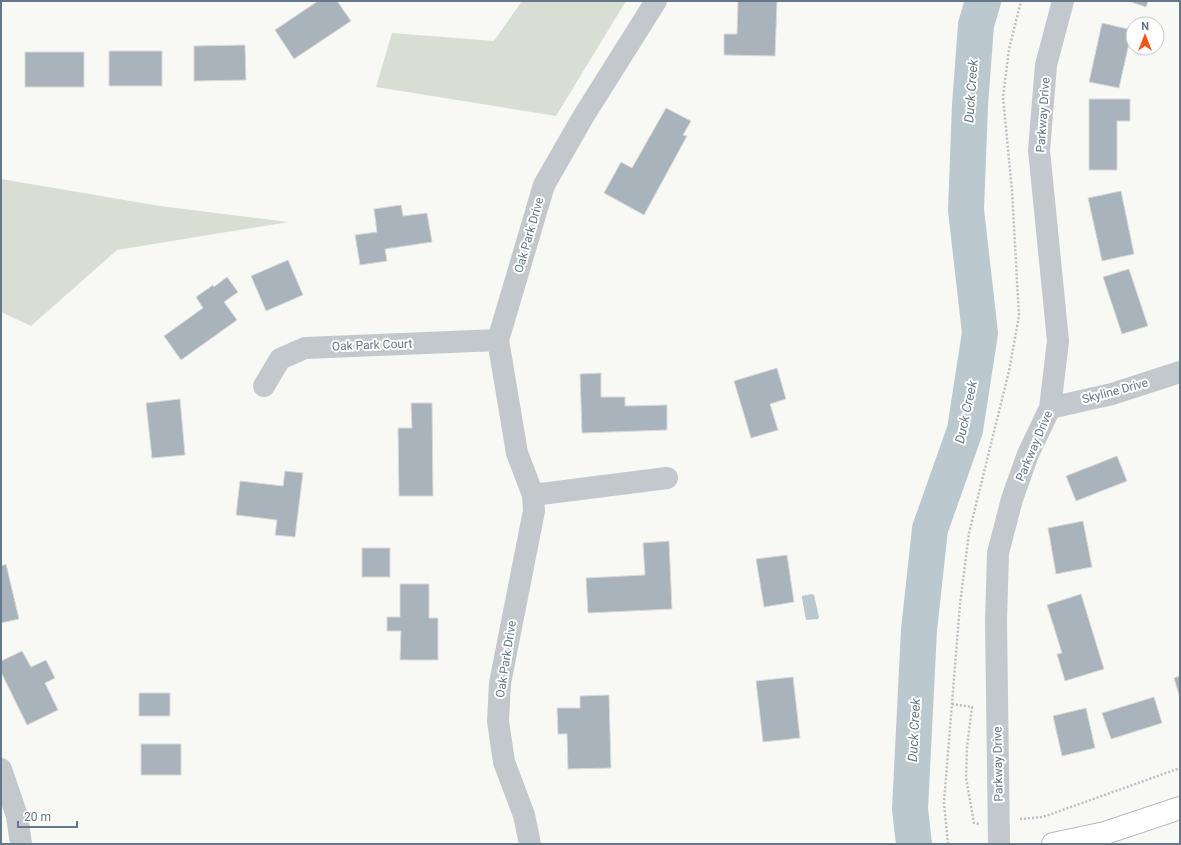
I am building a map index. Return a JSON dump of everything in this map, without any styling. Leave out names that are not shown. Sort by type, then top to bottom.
[{"type":"main road","points":[[1053,844],[1105,833],[1180,808]]},
{"type":"street","name":"Oak Park Drive","points":[[530,844],[524,814],[504,762],[498,721],[500,683],[534,511],[533,495],[517,454],[498,340],[544,185],[583,117],[656,1]]},
{"type":"street","name":"Parkway Drive","points":[[999,844],[996,620],[998,553],[1012,499],[1028,454],[1050,408],[1058,341],[1039,150],[1046,65],[1062,1]]},
{"type":"street","name":"Oak Park Court","points":[[264,386],[280,359],[305,348],[498,340]]},
{"type":"street","name":"Skyline Drive","points":[[1050,408],[1112,394],[1180,372]]},
{"type":"street","points":[[533,495],[667,478]]},
{"type":"street","points":[[1,769],[17,816],[21,844]]},
{"type":"path","points":[[948,844],[944,803],[960,604],[969,533],[1009,370],[1018,316],[1012,191],[1003,97],[1009,49],[1021,1]]},
{"type":"path","points":[[952,704],[972,707],[967,747],[966,778],[974,823],[980,824]]},
{"type":"path","points":[[1019,819],[1043,817],[1180,768]]},
{"type":"shaded area","points":[[522,1],[626,1],[556,116],[376,87],[392,33],[494,41]]},
{"type":"shaded area","points":[[1,179],[160,206],[289,222],[117,250],[31,326],[1,312]]},
{"type":"shaded area","points":[[814,595],[819,617],[818,619],[806,620],[802,596]]},
{"type":"building","points":[[318,1],[337,1],[351,21],[294,59],[275,30]]},
{"type":"building","points":[[738,1],[777,1],[775,56],[724,55],[724,34],[737,34]]},
{"type":"building","points":[[1128,1],[1148,1],[1146,7]]},
{"type":"building","points":[[1102,23],[1125,28],[1126,56],[1119,88],[1089,82]]},
{"type":"building","points":[[245,45],[246,80],[194,81],[194,46]]},
{"type":"building","points":[[109,51],[162,51],[162,86],[109,86]]},
{"type":"building","points":[[25,52],[84,52],[84,87],[25,87]]},
{"type":"building","points":[[1089,99],[1130,99],[1130,121],[1117,121],[1117,170],[1089,170]]},
{"type":"building","points":[[666,108],[691,121],[683,135],[687,136],[644,215],[604,193],[621,162],[632,168]]},
{"type":"building","points":[[1121,191],[1134,254],[1102,261],[1088,198]]},
{"type":"building","points":[[401,205],[403,216],[427,213],[432,242],[385,249],[387,261],[360,265],[355,235],[377,232],[374,209]]},
{"type":"building","points":[[288,260],[303,295],[266,311],[251,276]]},
{"type":"building","points":[[1129,269],[1148,326],[1122,334],[1103,277]]},
{"type":"building","points":[[227,277],[238,292],[224,302],[237,320],[181,360],[164,336],[203,308],[196,297],[213,285],[214,287]]},
{"type":"building","points":[[777,368],[786,399],[770,404],[778,430],[751,438],[734,381]]},
{"type":"building","points":[[601,373],[601,397],[625,397],[625,406],[667,405],[667,430],[582,433],[580,374]]},
{"type":"building","points":[[180,399],[185,455],[152,458],[146,403]]},
{"type":"building","points":[[411,403],[432,403],[433,496],[399,496],[398,428],[412,428]]},
{"type":"building","points":[[1117,456],[1127,481],[1076,501],[1066,476]]},
{"type":"building","points":[[285,471],[303,473],[295,537],[275,535],[277,520],[236,515],[240,481],[283,486]]},
{"type":"building","points":[[1083,521],[1092,567],[1056,574],[1048,528]]},
{"type":"building","points":[[669,541],[672,609],[588,613],[586,578],[645,575],[643,543]]},
{"type":"building","points":[[362,548],[390,548],[390,577],[362,577]]},
{"type":"building","points":[[787,555],[794,602],[764,607],[756,559]]},
{"type":"building","points":[[6,564],[19,619],[1,623],[1,566]]},
{"type":"building","points":[[400,584],[429,584],[429,618],[438,618],[438,660],[400,660],[401,631],[387,631],[387,617],[400,617]]},
{"type":"building","points":[[1081,594],[1104,669],[1065,681],[1057,654],[1062,653],[1047,605]]},
{"type":"building","points":[[22,651],[31,667],[46,660],[55,678],[45,683],[58,710],[27,725],[1,672],[1,661]]},
{"type":"building","points":[[1180,676],[1180,698],[1174,678]]},
{"type":"building","points":[[793,677],[800,738],[763,742],[756,681]]},
{"type":"building","points":[[139,693],[170,693],[170,716],[139,716]]},
{"type":"building","points":[[609,695],[611,768],[568,769],[567,734],[558,734],[557,708],[580,708],[580,696]]},
{"type":"building","points":[[1154,697],[1162,723],[1111,739],[1102,713]]},
{"type":"building","points":[[1086,708],[1095,748],[1062,756],[1053,716]]},
{"type":"building","points":[[141,744],[181,744],[181,775],[141,775]]},
{"type":"waterway","name":"Duck Creek","points":[[914,844],[910,809],[919,630],[930,529],[965,430],[980,333],[966,210],[970,105],[976,25],[983,1]]}]
